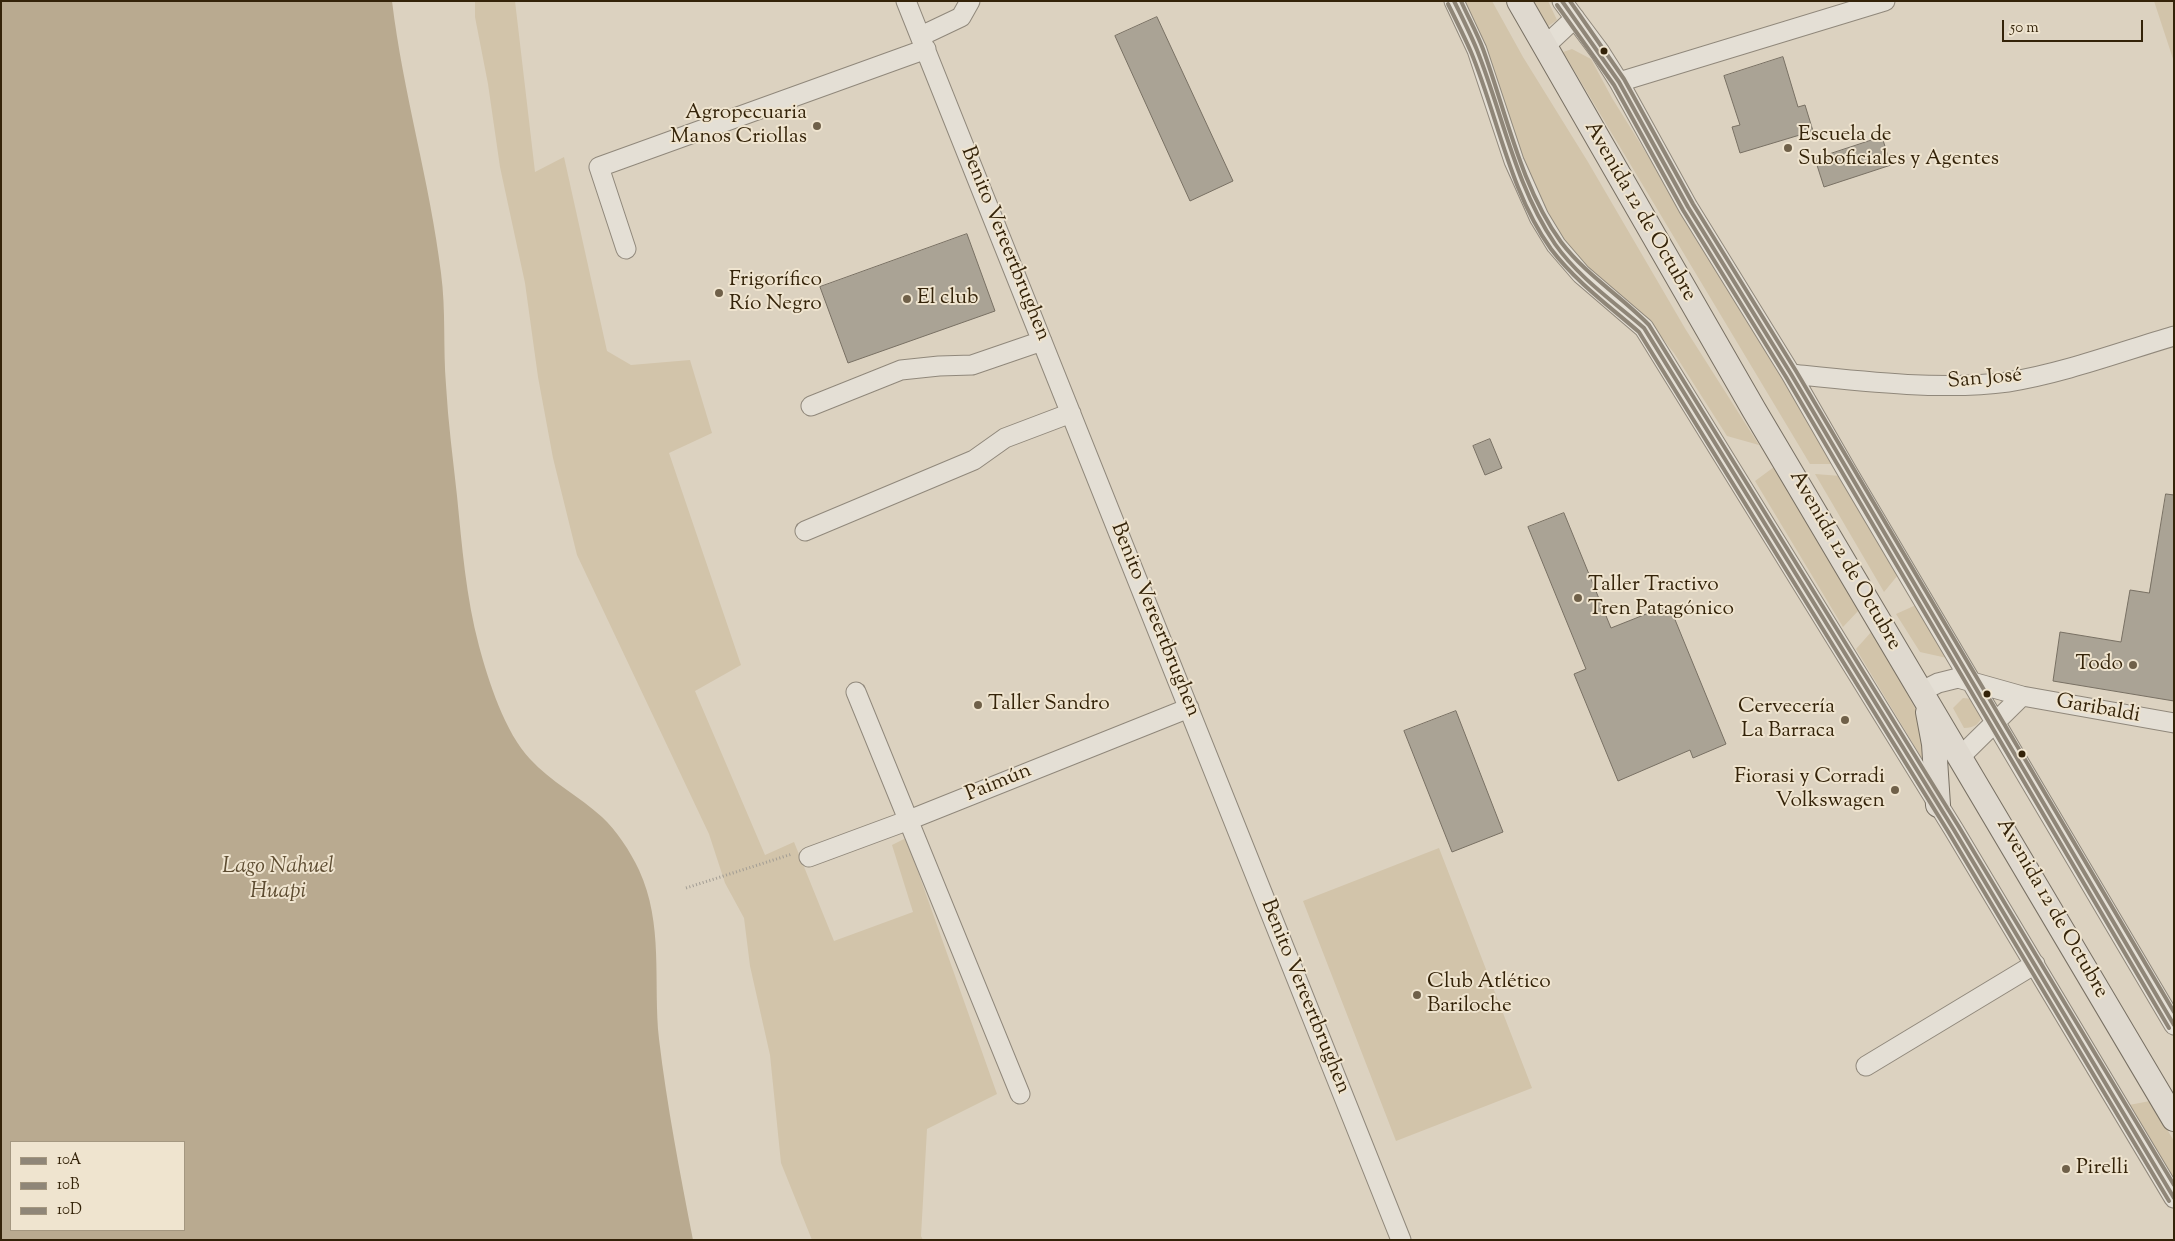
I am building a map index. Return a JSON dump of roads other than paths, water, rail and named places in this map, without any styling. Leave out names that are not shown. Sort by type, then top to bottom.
[{"type":"main road","name":"Avenida 12 de Octubre","points":[[1519,1],[1754,410],[1961,756],[2173,1119]]},
{"type":"main road","points":[[1924,694],[1934,744],[1938,805]]},
{"type":"street","name":"Benito Vereertbrughen","points":[[906,1],[1401,1240]]},
{"type":"street","points":[[626,249],[598,167],[923,43],[961,17],[970,1]]},
{"type":"street","name":"Avenida 12 de Octubre","points":[[1454,1],[1487,77],[1524,188],[1552,238],[1581,274],[1644,328],[2035,964],[2174,1198]]},
{"type":"street","points":[[1562,1],[1575,10],[1619,82],[1688,207],[1791,374],[2174,1025]]},
{"type":"street","points":[[1619,82],[1885,1]]},
{"type":"street","points":[[1544,47],[1575,10]]},
{"type":"street","name":"San José","points":[[1791,374],[1847,380],[1955,385],[2008,382],[2072,366],[2174,336]]},
{"type":"street","points":[[811,406],[902,370],[972,365],[1042,341]]},
{"type":"street","points":[[805,531],[974,460],[1005,438],[1071,413]]},
{"type":"street","name":"Garibaldi","points":[[1924,694],[1938,683],[1958,678],[2022,696],[2174,723]]},
{"type":"street","points":[[856,692],[1020,1094]]},
{"type":"street","points":[[1961,756],[2022,696]]},
{"type":"street","name":"Paimún","points":[[802,855],[909,820],[1189,708]]},
{"type":"street","points":[[1866,1066],[2035,964]]},
{"type":"water","name":"Lago Nahuel Huapi","points":[[1,1],[392,1],[441,273],[449,427],[465,571],[479,646],[498,706],[521,748],[538,767],[593,809],[613,829],[632,856],[647,890],[655,932],[657,1018],[662,1064],[693,1240],[1,1240]]},
{"type":"place","name":"Agropecuaria Manos Criollas","points":[[817,126]]},
{"type":"place","name":"Escuela de Suboficiales y Agentes","points":[[1788,148]]},
{"type":"place","name":"Frigorífico Río Negro","points":[[719,293]]},
{"type":"place","name":"El club","points":[[907,299]]},
{"type":"place","name":"Taller Tractivo Tren Patagónico","points":[[1578,598]]},
{"type":"place","name":"Todo","points":[[2133,665]]},
{"type":"place","name":"Taller Sandro","points":[[978,705]]},
{"type":"place","name":"Cervecería La Barraca","points":[[1845,720]]},
{"type":"place","name":"Fiorasi y Corradi Volkswagen","points":[[1895,790]]},
{"type":"place","name":"Club Atlético Bariloche","points":[[1417,995]]},
{"type":"place","name":"Pirelli","points":[[2066,1169]]}]
